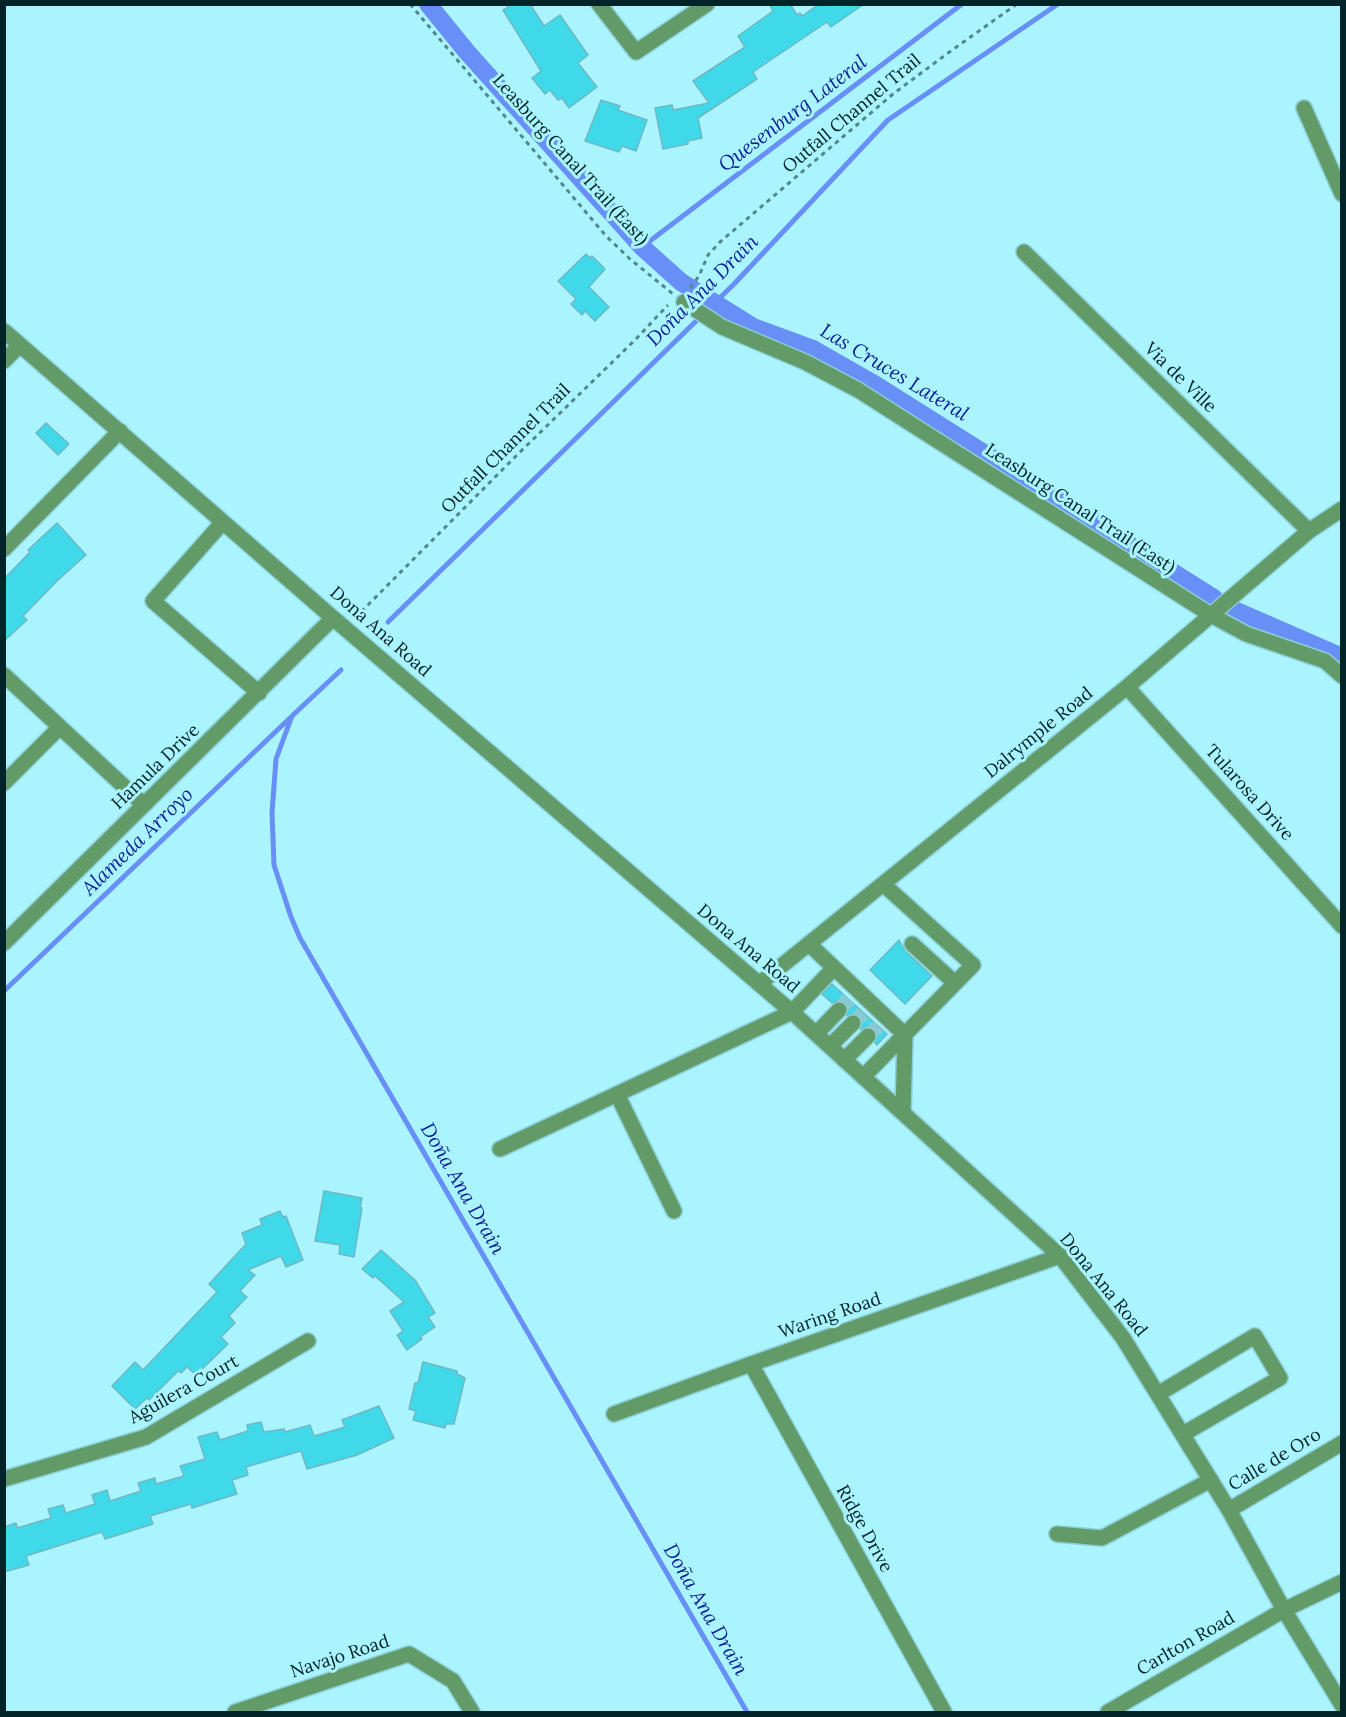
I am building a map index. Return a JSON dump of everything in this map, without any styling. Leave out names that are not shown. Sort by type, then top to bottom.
[{"type":"street","points":[[599,4],[636,52],[706,4]]},
{"type":"street","points":[[1304,108],[1341,194]]},
{"type":"street","name":"Via de Ville","points":[[1024,252],[1309,531]]},
{"type":"street","name":"Leasburg Canal Trail (East)","points":[[681,300],[722,327],[805,362],[858,390],[1211,615],[1246,634],[1325,661],[1341,676]]},
{"type":"street","name":"Dona Ana Road","points":[[4,331],[333,618],[792,1012],[1060,1256],[1123,1338],[1229,1510],[1284,1610],[1341,1705]]},
{"type":"street","points":[[4,361],[20,345]]},
{"type":"street","points":[[4,549],[120,431]]},
{"type":"street","name":"Dalrymple Road","points":[[759,984],[1127,687],[1309,531],[1341,509]]},
{"type":"street","points":[[223,522],[153,601],[259,693]]},
{"type":"street","name":"Hamula Drive","points":[[4,943],[333,618]]},
{"type":"street","points":[[4,675],[144,805]]},
{"type":"street","name":"Tularosa Drive","points":[[1127,687],[1341,926]]},
{"type":"street","points":[[4,783],[60,727]]},
{"type":"street","points":[[863,1077],[974,965],[883,884]]},
{"type":"street","points":[[809,944],[833,969],[848,1000],[877,1027],[905,1035]]},
{"type":"street","points":[[912,944],[956,983]]},
{"type":"street","points":[[500,1149],[792,1012],[833,969]]},
{"type":"street","points":[[816,1034],[848,1000]]},
{"type":"street","points":[[830,1046],[863,1013]]},
{"type":"street","points":[[844,1060],[877,1027]]},
{"type":"street","points":[[903,1113],[905,1035]]},
{"type":"street","points":[[617,1094],[675,1211]]},
{"type":"street","name":"Waring Road","points":[[614,1414],[1060,1256]]},
{"type":"street","points":[[1158,1394],[1255,1336],[1280,1378],[1183,1434]]},
{"type":"street","name":"Aguilera Court","points":[[4,1479],[146,1437],[308,1341]]},
{"type":"street","name":"Ridge Drive","points":[[751,1364],[944,1713]]},
{"type":"street","name":"Calle de Oro","points":[[1229,1510],[1341,1443]]},
{"type":"street","points":[[1058,1534],[1102,1538],[1211,1480]]},
{"type":"street","name":"Carlton Road","points":[[1108,1713],[1284,1610],[1341,1582]]},
{"type":"street","name":"Navajo Road","points":[[235,1713],[409,1654],[453,1681],[472,1713]]},
{"type":"path","name":"Leasburg Canal Trail (East)","points":[[410,4],[606,236],[630,259],[681,300]]},
{"type":"path","name":"Outfall Channel Trail","points":[[693,284],[708,255],[720,242],[893,94],[1017,4]]},
{"type":"path","name":"Outfall Channel Trail","points":[[346,628],[518,454],[635,340],[662,310],[681,300]]},
{"type":"building","points":[[512,4],[530,4],[544,26],[560,15],[588,55],[578,63],[597,87],[569,108],[562,98],[558,100],[550,90],[545,94],[532,78],[541,71],[503,10]]},
{"type":"building","points":[[769,4],[790,4],[797,15],[800,13],[802,16],[819,4],[864,4],[831,27],[827,22],[753,72],[757,79],[698,118],[702,138],[688,141],[688,144],[663,149],[655,108],[672,105],[673,110],[709,103],[693,81],[745,47],[738,36],[773,11]]},
{"type":"building","points":[[601,100],[620,106],[618,110],[647,120],[636,151],[622,146],[619,152],[585,141]]},
{"type":"building","points":[[586,254],[590,258],[592,256],[605,269],[589,287],[609,307],[595,321],[585,311],[582,315],[571,304],[576,299],[558,281]]},
{"type":"building","points":[[46,423],[69,444],[58,455],[36,433]]},
{"type":"building","points":[[57,523],[86,555],[23,616],[27,620],[4,641],[4,579],[30,552],[28,550]]},
{"type":"building","points":[[899,940],[905,951],[932,976],[905,1004],[870,970]]},
{"type":"building","points":[[832,984],[887,1034],[877,1045],[875,1043],[878,1034],[874,1029],[866,1027],[861,1030],[862,1020],[856,1014],[847,1016],[848,1008],[845,1003],[837,1001],[832,1003],[822,994]]},
{"type":"building","points":[[324,1191],[362,1198],[354,1257],[339,1254],[340,1245],[315,1241]]},
{"type":"building","points":[[280,1211],[283,1217],[286,1216],[303,1260],[286,1267],[281,1256],[248,1270],[255,1275],[240,1291],[247,1297],[229,1316],[235,1323],[221,1337],[228,1344],[196,1375],[187,1367],[181,1373],[178,1371],[149,1400],[147,1398],[135,1409],[112,1386],[135,1362],[143,1370],[217,1292],[209,1284],[246,1244],[242,1233],[262,1225],[260,1219]]},
{"type":"building","points":[[381,1250],[415,1280],[435,1313],[428,1317],[435,1327],[407,1350],[397,1335],[403,1331],[390,1311],[404,1302],[375,1276],[373,1278],[362,1269]]},
{"type":"building","points":[[423,1362],[457,1371],[457,1374],[465,1378],[454,1424],[446,1424],[445,1428],[413,1420],[416,1411],[409,1409]]},
{"type":"building","points":[[379,1406],[394,1438],[357,1455],[307,1469],[301,1451],[246,1467],[248,1475],[232,1480],[237,1494],[192,1508],[191,1504],[150,1516],[153,1524],[105,1539],[102,1532],[26,1556],[29,1565],[4,1572],[4,1527],[16,1523],[17,1528],[51,1518],[48,1509],[63,1505],[66,1513],[95,1504],[92,1495],[107,1490],[110,1501],[141,1491],[138,1483],[155,1478],[156,1484],[184,1476],[180,1466],[205,1459],[198,1437],[217,1432],[220,1440],[248,1431],[247,1425],[261,1422],[264,1432],[284,1429],[285,1432],[310,1425],[314,1436],[345,1427],[342,1420]]},
{"type":"waterway","name":"Las Cruces Lateral","points":[[428,4],[467,52],[642,247],[681,282],[753,327],[813,349],[876,385],[1214,598]]},
{"type":"waterway","name":"Quesenburg Lateral","points":[[642,247],[962,4]]},
{"type":"waterway","name":"Doña Ana Drain","points":[[388,622],[734,284],[888,120],[1058,4]]},
{"type":"waterway","name":"Las Cruces Lateral","points":[[1232,609],[1342,657]]},
{"type":"waterway","name":"Doña Ana Drain","points":[[341,670],[292,716],[276,759],[272,813],[274,865],[291,917],[300,938],[747,1712]]},
{"type":"waterway","name":"Alameda Arroyo","points":[[4,991],[290,718]]},
{"type":"tunnel","points":[[839,1010],[849,999]]},
{"type":"tunnel","points":[[853,1023],[863,1013]]},
{"type":"tunnel","points":[[868,1036],[878,1026]]}]
